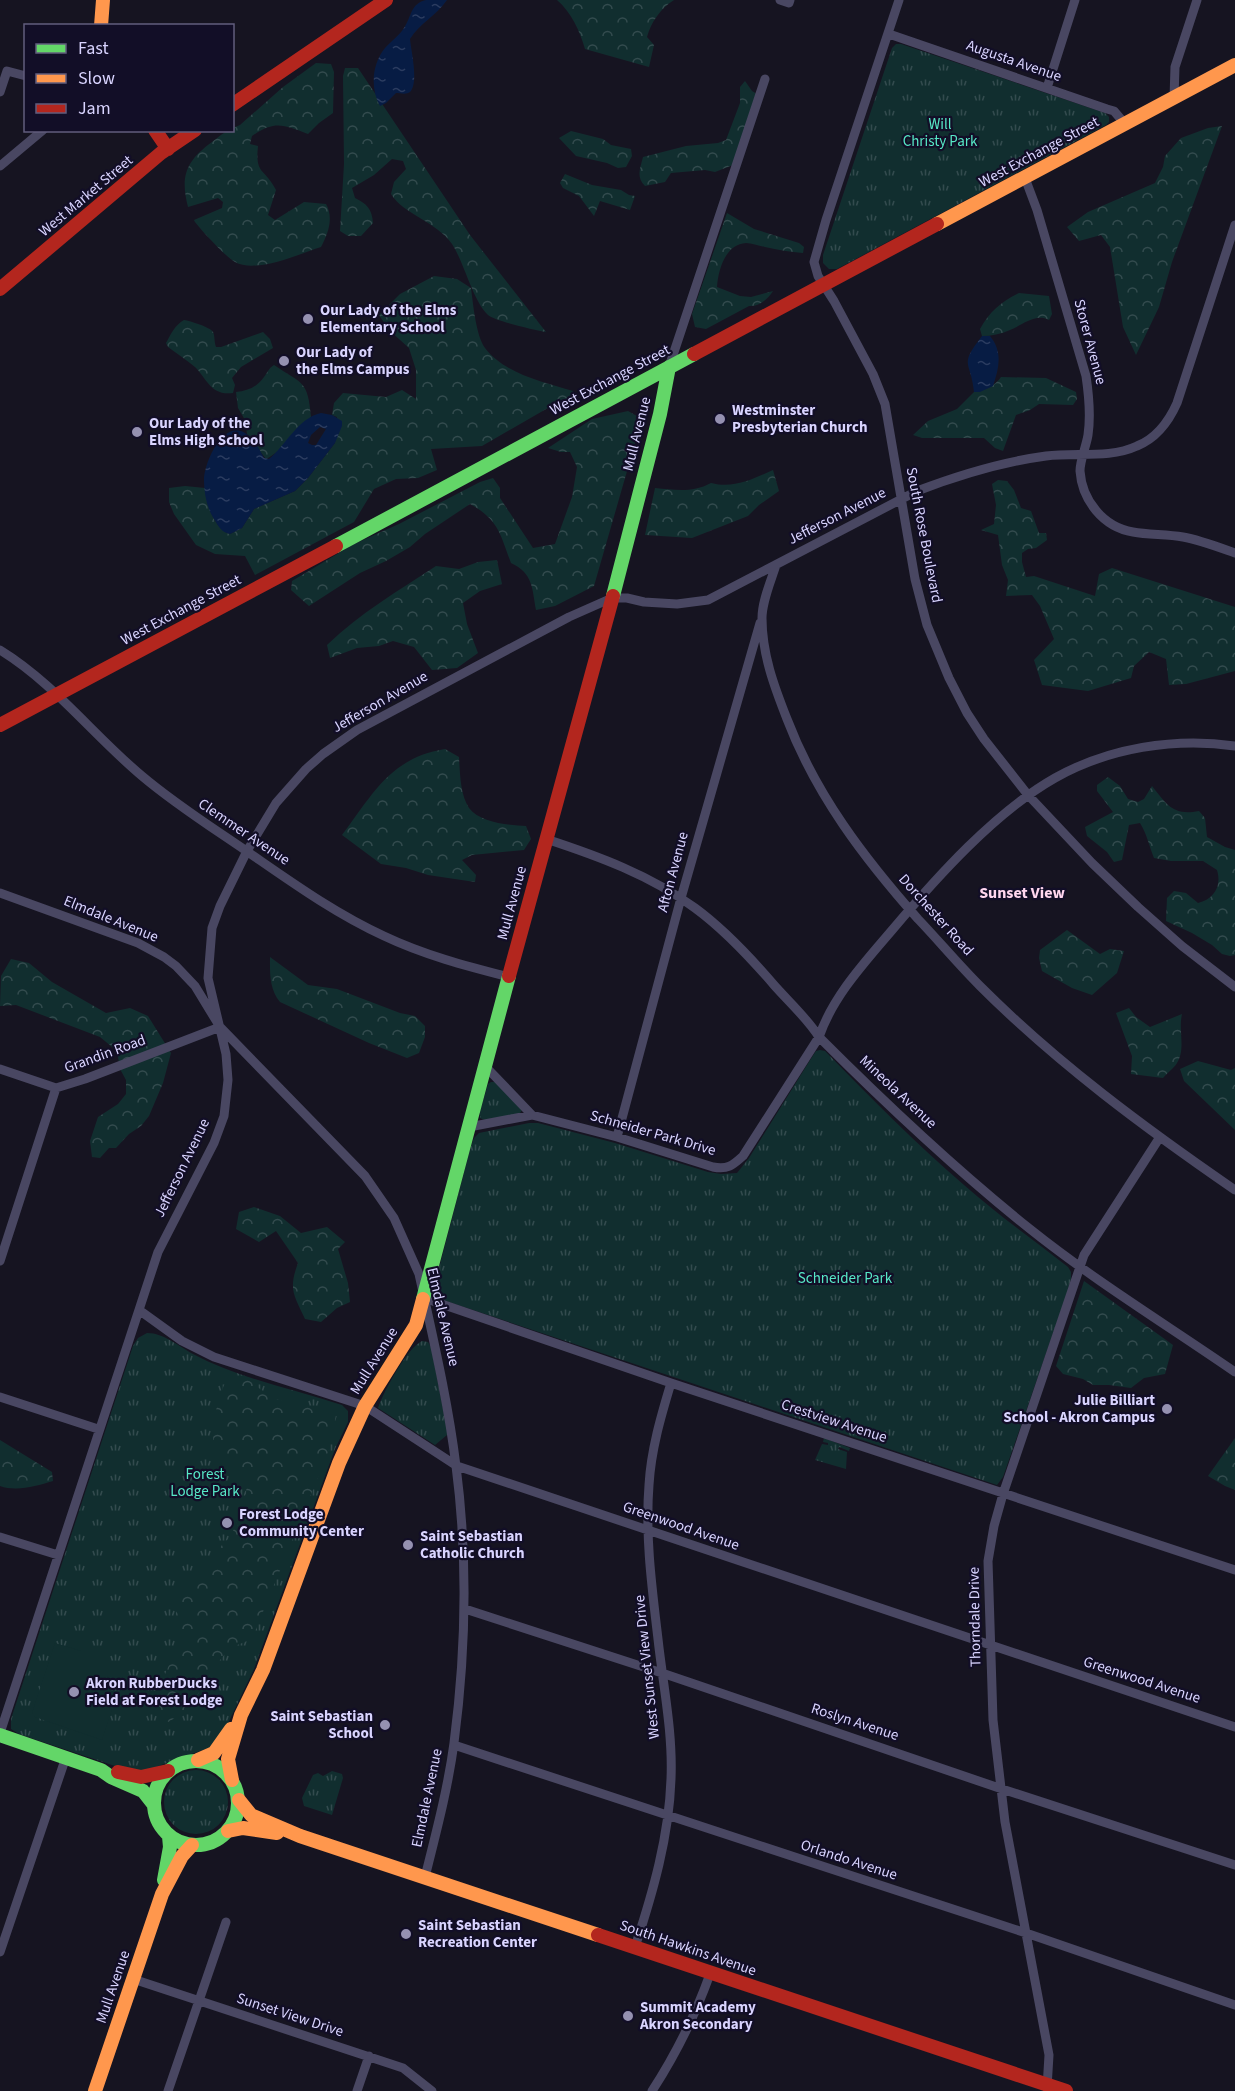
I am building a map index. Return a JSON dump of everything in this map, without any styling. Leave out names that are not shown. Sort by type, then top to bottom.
[{"type":"main road","points":[[100,24],[103,0]]},
{"type":"main road","points":[[234,104],[386,0]]},
{"type":"main road","name":"West Exchange Street","points":[[0,725],[1235,65]]},
{"type":"main road","points":[[156,132],[168,149]]},
{"type":"main road","name":"West Market Street","points":[[0,290],[168,149],[192,132]]},
{"type":"main road","name":"Mull Avenue","points":[[232,1780],[228,1760],[241,1715],[263,1670],[339,1463],[365,1406],[416,1325],[612,598],[657,424],[669,367]]},
{"type":"main road","name":"Mull Avenue","points":[[197,1760],[214,1754],[241,1715]]},
{"type":"main road","points":[[0,1734],[101,1770],[143,1791],[154,1806]]},
{"type":"main road","points":[[197,1760],[217,1766],[232,1780],[239,1800],[237,1817],[228,1831],[212,1843],[192,1845],[169,1836],[156,1817],[154,1806],[157,1786],[168,1771],[177,1765],[197,1760]]},
{"type":"main road","points":[[101,1770],[141,1777],[168,1771]]},
{"type":"main road","name":"South Hawkins Avenue","points":[[239,1800],[251,1815],[300,1836],[425,1876],[1048,2088],[1066,2091]]},
{"type":"main road","name":"South Hawkins Avenue","points":[[228,1831],[243,1828],[300,1836]]},
{"type":"main road","name":"Mull Avenue","points":[[162,1894],[170,1847],[169,1836]]},
{"type":"main road","name":"Mull Avenue","points":[[95,2091],[162,1894],[182,1856],[192,1845]]},
{"type":"street","name":"South Rose Boulevard","points":[[899,0],[816,252],[815,270],[881,392],[888,417],[915,579],[927,625],[942,664],[962,705],[984,739],[1028,795],[1138,908],[1235,987]]},
{"type":"street","points":[[1047,88],[1075,0]]},
{"type":"street","points":[[1174,98],[1175,68],[1197,0]]},
{"type":"street","name":"Augusta Avenue","points":[[889,34],[1114,111],[1125,124]]},
{"type":"street","points":[[0,92],[8,71],[24,75]]},
{"type":"street","name":"Mull Avenue","points":[[669,367],[765,79]]},
{"type":"street","points":[[0,166],[41,132]]},
{"type":"street","name":"Storer Avenue","points":[[1025,178],[1037,210],[1086,376],[1090,405],[1084,454],[1080,467],[1083,489],[1091,504],[1107,521],[1124,530],[1185,537],[1235,553]]},
{"type":"street","name":"Jefferson Avenue","points":[[0,1734],[98,1429],[158,1252],[214,1143],[224,1116],[227,1065],[208,978],[212,928],[220,906],[247,851],[264,821],[291,786],[339,742],[400,706],[569,617],[612,598],[627,598],[655,604],[701,602],[734,588],[917,491],[947,479],[1008,462],[1049,456],[1110,453],[1137,446],[1161,430],[1178,403],[1235,225]]},
{"type":"street","name":"Dorchester Road","points":[[776,565],[762,615],[764,651],[773,685],[804,759],[848,834],[874,868],[956,961],[1011,1015],[1082,1077],[1160,1137],[1235,1190]]},
{"type":"street","name":"Afton Avenue","points":[[617,1137],[681,898],[762,615]]},
{"type":"street","name":"Clemmer Avenue","points":[[0,650],[31,672],[57,695],[141,775],[198,820],[306,893],[384,936],[442,959],[509,977]]},
{"type":"street","points":[[819,1037],[840,995],[879,944],[948,867],[1028,795],[1068,771],[1122,752],[1174,744],[1211,743],[1235,746]]},
{"type":"street","name":"Mineola Avenue","points":[[546,839],[624,867],[696,908],[739,946],[810,1023],[819,1037],[934,1147],[1030,1229],[1081,1267],[1235,1372]]},
{"type":"street","name":"Elmdale Avenue","points":[[0,893],[138,943],[158,953],[176,966],[195,986],[220,1027],[365,1176],[394,1218],[414,1259],[445,1393],[457,1466],[465,1609],[453,1745],[441,1812],[425,1876]]},
{"type":"street","name":"Grandin Road","points":[[0,1069],[56,1088],[220,1027]]},
{"type":"street","name":"Schneider Park Drive","points":[[469,1127],[532,1115],[617,1137],[713,1167],[728,1168],[743,1156],[819,1037]]},
{"type":"street","points":[[485,1066],[532,1115]]},
{"type":"street","points":[[0,1261],[56,1088]]},
{"type":"street","name":"Thorndale Drive","points":[[1048,2088],[1049,2055],[1005,1822],[993,1720],[988,1561],[994,1526],[1004,1494],[1084,1255],[1160,1137]]},
{"type":"street","name":"Crestview Avenue","points":[[424,1298],[671,1383],[1235,1570]]},
{"type":"street","name":"Greenwood Avenue","points":[[139,1311],[182,1341],[214,1358],[365,1406],[457,1466],[1235,1727]]},
{"type":"street","name":"West Sunset View Drive","points":[[635,1947],[651,1898],[669,1815],[670,1739],[648,1531],[649,1484],[654,1449],[671,1383]]},
{"type":"street","points":[[0,1397],[98,1429]]},
{"type":"street","points":[[0,1537],[58,1555]]},
{"type":"street","name":"Roslyn Avenue","points":[[465,1609],[1235,1865]]},
{"type":"street","name":"Orlando Avenue","points":[[453,1745],[1235,2005]]},
{"type":"street","points":[[0,1952],[66,1757]]},
{"type":"street","points":[[168,2091],[226,1922]]},
{"type":"street","points":[[652,2091],[681,2043],[710,1974]]},
{"type":"street","name":"Sunset View Drive","points":[[133,1979],[402,2068],[432,2091]]},
{"type":"street","points":[[357,2091],[369,2056]]},
{"type":"green space","points":[[557,0],[674,0],[661,11],[649,31],[647,37],[654,45],[649,67],[585,49],[574,22]]},
{"type":"green space","name":"Will Christy Park","points":[[896,44],[1105,113],[1109,117],[1109,122],[837,269],[829,269],[823,263],[823,255],[892,48]]},
{"type":"green space","points":[[316,63],[331,64],[334,72],[333,113],[308,134],[286,126],[273,126],[252,136],[250,144],[258,146],[259,167],[276,190],[268,215],[275,220],[304,202],[326,204],[330,215],[329,226],[321,247],[278,262],[254,266],[244,265],[235,262],[220,250],[194,220],[222,208],[223,202],[218,198],[188,207],[185,178],[191,163],[203,149],[224,133],[234,132],[234,128],[240,125],[283,87]]},
{"type":"green space","points":[[345,68],[358,68],[470,235],[546,332],[498,320],[488,315],[478,301],[461,261],[446,236],[403,207],[391,194],[394,182],[406,169],[403,161],[392,159],[374,175],[352,188],[355,198],[366,205],[370,211],[373,223],[361,236],[348,236],[340,231],[344,164],[343,76]]},
{"type":"green space","points":[[745,81],[757,94],[733,165],[715,172],[705,170],[671,173],[665,182],[645,186],[640,176],[643,157],[686,146],[726,140],[740,103],[740,87]]},
{"type":"green space","points":[[1222,126],[1172,262],[1159,307],[1136,355],[1123,327],[1110,247],[1101,235],[1079,241],[1067,227],[1088,212],[1155,183],[1163,167],[1165,156],[1181,138],[1208,128]]},
{"type":"green space","points":[[571,131],[603,139],[611,145],[631,149],[632,156],[626,167],[618,168],[576,156],[559,138]]},
{"type":"green space","points":[[565,174],[592,185],[621,190],[635,196],[630,210],[600,201],[594,216],[579,196],[563,188],[560,183]]},
{"type":"green space","points":[[727,213],[754,229],[799,243],[804,247],[803,253],[748,243],[733,248],[721,266],[717,287],[740,296],[751,297],[773,291],[760,304],[749,306],[706,329],[695,327],[692,314]]},
{"type":"green space","points":[[434,276],[457,279],[471,288],[479,336],[493,357],[514,371],[573,391],[576,396],[560,401],[482,446],[431,449],[437,470],[418,478],[396,479],[374,489],[354,522],[255,575],[245,556],[215,554],[196,545],[174,514],[169,502],[169,488],[185,486],[205,488],[212,516],[225,532],[230,534],[242,528],[254,509],[295,491],[308,478],[335,443],[337,417],[332,415],[334,403],[343,393],[386,397],[402,390],[416,399],[416,370],[409,348],[389,330],[379,315],[400,294]]},
{"type":"green space","points":[[1019,293],[1049,296],[1052,314],[1049,320],[1039,318],[1029,320],[1003,333],[982,336],[980,329],[992,312]]},
{"type":"green space","points":[[184,320],[200,324],[211,330],[216,347],[263,332],[270,339],[273,348],[241,367],[232,378],[235,385],[233,393],[219,392],[210,386],[195,367],[168,347],[166,343],[176,327]]},
{"type":"green space","points":[[274,365],[302,384],[308,396],[311,417],[279,450],[266,459],[247,434],[245,420],[238,408],[236,392],[255,386]]},
{"type":"green space","points":[[1001,377],[1046,378],[1076,392],[1077,399],[1073,405],[1039,404],[1016,415],[1003,451],[995,448],[984,438],[922,438],[913,435],[928,421],[957,409],[974,392],[989,388]]},
{"type":"green space","points":[[628,411],[642,419],[594,586],[555,606],[536,610],[528,576],[511,563],[493,522],[470,504],[425,534],[410,547],[360,573],[309,606],[291,590],[292,581],[354,544],[399,524],[480,482],[493,478],[500,488],[500,498],[533,548],[555,544],[572,497],[577,467],[570,452],[548,448],[592,419]]},
{"type":"green space","points":[[773,470],[779,491],[748,516],[692,538],[645,535],[655,488],[684,490],[711,483],[735,484]]},
{"type":"green space","points":[[998,480],[1007,481],[1014,490],[1021,508],[1031,511],[1039,533],[1046,533],[1047,540],[1036,548],[1022,553],[1026,577],[1034,576],[1095,596],[1099,574],[1112,568],[1235,607],[1235,671],[1186,684],[1169,685],[1166,659],[1149,652],[1134,666],[1131,678],[1088,691],[1042,685],[1034,660],[1054,639],[1040,606],[1032,595],[1006,596],[1008,580],[1002,565],[998,535],[981,530],[994,524],[996,505],[992,484]]},
{"type":"green space","points":[[497,560],[502,584],[480,591],[463,603],[467,624],[478,653],[457,668],[432,670],[414,647],[393,641],[379,646],[357,648],[330,658],[327,645],[340,633],[436,566],[459,569],[478,562]]},
{"type":"green space","points":[[445,749],[459,757],[462,790],[469,808],[487,820],[526,826],[531,839],[524,850],[472,855],[462,860],[476,875],[475,882],[428,875],[406,868],[381,864],[342,835],[374,792],[396,769],[410,760]]},
{"type":"green space","points":[[1108,777],[1120,786],[1128,799],[1138,802],[1144,799],[1152,786],[1171,808],[1183,812],[1199,811],[1205,818],[1207,837],[1235,850],[1235,955],[1222,954],[1192,933],[1166,921],[1167,898],[1174,891],[1186,893],[1198,903],[1204,901],[1215,891],[1218,881],[1217,870],[1203,861],[1171,861],[1154,858],[1140,823],[1129,825],[1122,860],[1114,862],[1107,852],[1087,836],[1085,827],[1113,812],[1097,791],[1097,785]]},
{"type":"green space","points":[[1067,930],[1100,954],[1110,949],[1124,951],[1117,973],[1092,995],[1072,988],[1042,971],[1040,950]]},
{"type":"green space","points":[[270,957],[308,985],[337,989],[400,1013],[415,1016],[425,1026],[425,1037],[419,1053],[407,1058],[280,1002],[272,986]]},
{"type":"green space","points":[[11,959],[29,963],[52,982],[106,1013],[130,1008],[148,1016],[171,1053],[163,1083],[149,1116],[116,1148],[109,1148],[100,1158],[92,1157],[90,1141],[98,1117],[118,1104],[126,1094],[126,1080],[120,1069],[117,1051],[100,1037],[16,1005],[0,1006],[1,976]]},
{"type":"green space","points":[[1129,1008],[1136,1017],[1150,1027],[1182,1014],[1180,1058],[1163,1078],[1131,1074],[1132,1056],[1116,1013]]},
{"type":"green space","name":"Schneider Park","points":[[816,1051],[825,1051],[893,1120],[946,1169],[989,1206],[1068,1267],[1071,1272],[1067,1293],[1003,1477],[997,1485],[437,1298],[433,1291],[471,1146],[479,1133],[538,1123],[615,1143],[708,1172],[737,1173],[749,1158]]},
{"type":"green space","points":[[1198,1061],[1231,1070],[1235,1068],[1235,1130],[1184,1081],[1180,1069]]},
{"type":"green space","points":[[495,1082],[522,1110],[520,1113],[495,1120],[480,1118],[488,1084]]},
{"type":"green space","points":[[254,1207],[280,1216],[301,1233],[327,1227],[345,1242],[338,1249],[348,1283],[350,1302],[337,1308],[321,1322],[305,1319],[293,1286],[298,1263],[276,1231],[259,1242],[236,1229],[239,1212]]},
{"type":"green space","points":[[1084,1281],[1173,1345],[1165,1374],[1144,1378],[1131,1388],[1093,1385],[1083,1379],[1063,1374],[1056,1366]]},
{"type":"green space","name":"Forest Lodge Park","points":[[147,1333],[165,1338],[228,1370],[342,1405],[348,1411],[348,1422],[335,1449],[254,1669],[220,1740],[211,1747],[142,1772],[133,1772],[19,1734],[11,1729],[11,1719],[133,1346],[138,1338]]},
{"type":"green space","points":[[422,1341],[428,1342],[431,1347],[447,1429],[447,1435],[435,1445],[378,1408],[385,1391],[403,1361]]},
{"type":"green space","points":[[248,1379],[271,1398],[322,1409],[336,1415],[329,1450],[252,1639],[230,1648],[216,1665],[190,1707],[169,1722],[154,1715],[157,1693],[180,1639],[176,1615],[176,1593],[205,1576],[212,1567],[220,1547],[235,1535],[233,1530],[238,1527],[234,1517],[246,1494],[247,1481],[216,1452],[213,1433],[218,1402],[224,1385]]},
{"type":"green space","points":[[824,1438],[850,1448],[849,1451],[839,1447],[838,1449],[847,1452],[846,1469],[815,1460],[822,1444],[828,1445],[823,1442]]},
{"type":"green space","points":[[1235,1438],[1235,1490],[1208,1476]]},
{"type":"green space","points":[[0,1440],[52,1472],[53,1481],[20,1488],[0,1486]]},
{"type":"green space","name":"Akron RubberDucks Field at Forest Lodge","points":[[55,1643],[81,1651],[107,1675],[112,1709],[102,1740],[35,1717],[32,1713]]},
{"type":"green space","points":[[190,1770],[202,1770],[219,1779],[226,1790],[228,1802],[226,1814],[219,1825],[202,1834],[190,1834],[178,1829],[169,1820],[164,1808],[164,1796],[169,1784],[178,1775]]},
{"type":"green space","points":[[332,1771],[342,1774],[343,1778],[332,1815],[304,1806],[302,1798],[313,1775],[318,1773],[323,1776]]},
{"type":"water","points":[[426,0],[447,0],[410,39],[414,74],[413,88],[405,94],[396,93],[380,106],[374,84],[377,61],[385,48],[407,24],[414,7]]},
{"type":"water","points":[[982,336],[990,336],[994,342],[998,354],[998,366],[993,386],[980,392],[974,392],[968,359]]},
{"type":"water","points":[[321,413],[332,415],[342,421],[342,426],[335,443],[308,478],[295,491],[254,509],[242,528],[230,534],[222,530],[209,510],[204,485],[207,463],[217,444],[230,432],[237,430],[248,435],[264,458],[269,459],[299,426]],"holes":[[[320,427],[326,429],[316,445],[308,443],[311,435]]]},
{"type":"traffic: fast","points":[[336,546],[694,354]]},
{"type":"traffic: fast","points":[[613,596],[660,414],[669,367]]},
{"type":"traffic: fast","points":[[423,1299],[509,976]]},
{"type":"traffic: fast","points":[[0,1735],[101,1770],[143,1791],[154,1805]]},
{"type":"traffic: fast","points":[[188,1761],[204,1761],[220,1768],[231,1779],[238,1795],[238,1803],[235,1819],[226,1833],[204,1845],[188,1845],[172,1838],[161,1827],[154,1811],[154,1795],[161,1779],[172,1768],[188,1761]]},
{"type":"traffic: fast","points":[[164,1880],[170,1847],[169,1836]]},
{"type":"traffic: slow","points":[[101,24],[103,0]]},
{"type":"traffic: slow","points":[[937,224],[1235,65]]},
{"type":"traffic: slow","points":[[232,1780],[228,1759],[241,1715],[263,1670],[339,1463],[365,1406],[416,1325],[423,1299]]},
{"type":"traffic: slow","points":[[198,1760],[214,1753],[231,1729]]},
{"type":"traffic: slow","points":[[239,1800],[251,1815],[300,1836],[598,1935]]},
{"type":"traffic: slow","points":[[228,1831],[243,1828],[277,1833]]},
{"type":"traffic: slow","points":[[95,2091],[162,1894],[182,1856],[192,1845]]},
{"type":"traffic: jam","points":[[234,104],[386,0]]},
{"type":"traffic: jam","points":[[156,132],[168,149]]},
{"type":"traffic: jam","points":[[0,289],[161,153],[192,132]]},
{"type":"traffic: jam","points":[[694,354],[937,224]]},
{"type":"traffic: jam","points":[[0,725],[336,546]]},
{"type":"traffic: jam","points":[[509,976],[613,596]]},
{"type":"traffic: jam","points":[[118,1772],[141,1777],[168,1771]]},
{"type":"traffic: jam","points":[[598,1935],[1066,2091]]},
{"type":"place","name":"Our Lady of the Elms Elementary School","points":[[308,319]]},
{"type":"place","name":"Our Lady of the Elms Campus","points":[[284,361]]},
{"type":"place","name":"Westminster Presbyterian Church","points":[[720,419]]},
{"type":"place","name":"Our Lady of the Elms High School","points":[[137,432]]},
{"type":"place","name":"Julie Billiart School - Akron Campus","points":[[1167,1409]]},
{"type":"place","name":"Forest Lodge Community Center","points":[[227,1523]]},
{"type":"place","name":"Saint Sebastian Catholic Church","points":[[408,1545]]},
{"type":"place","name":"Akron RubberDucks Field at Forest Lodge","points":[[74,1692]]},
{"type":"place","name":"Saint Sebastian School","points":[[385,1725]]},
{"type":"place","name":"Saint Sebastian Recreation Center","points":[[406,1934]]},
{"type":"place","name":"Summit Academy Akron Secondary","points":[[628,2016]]},
{"type":"district","name":"Sunset View","points":[[1022,893]]}]
